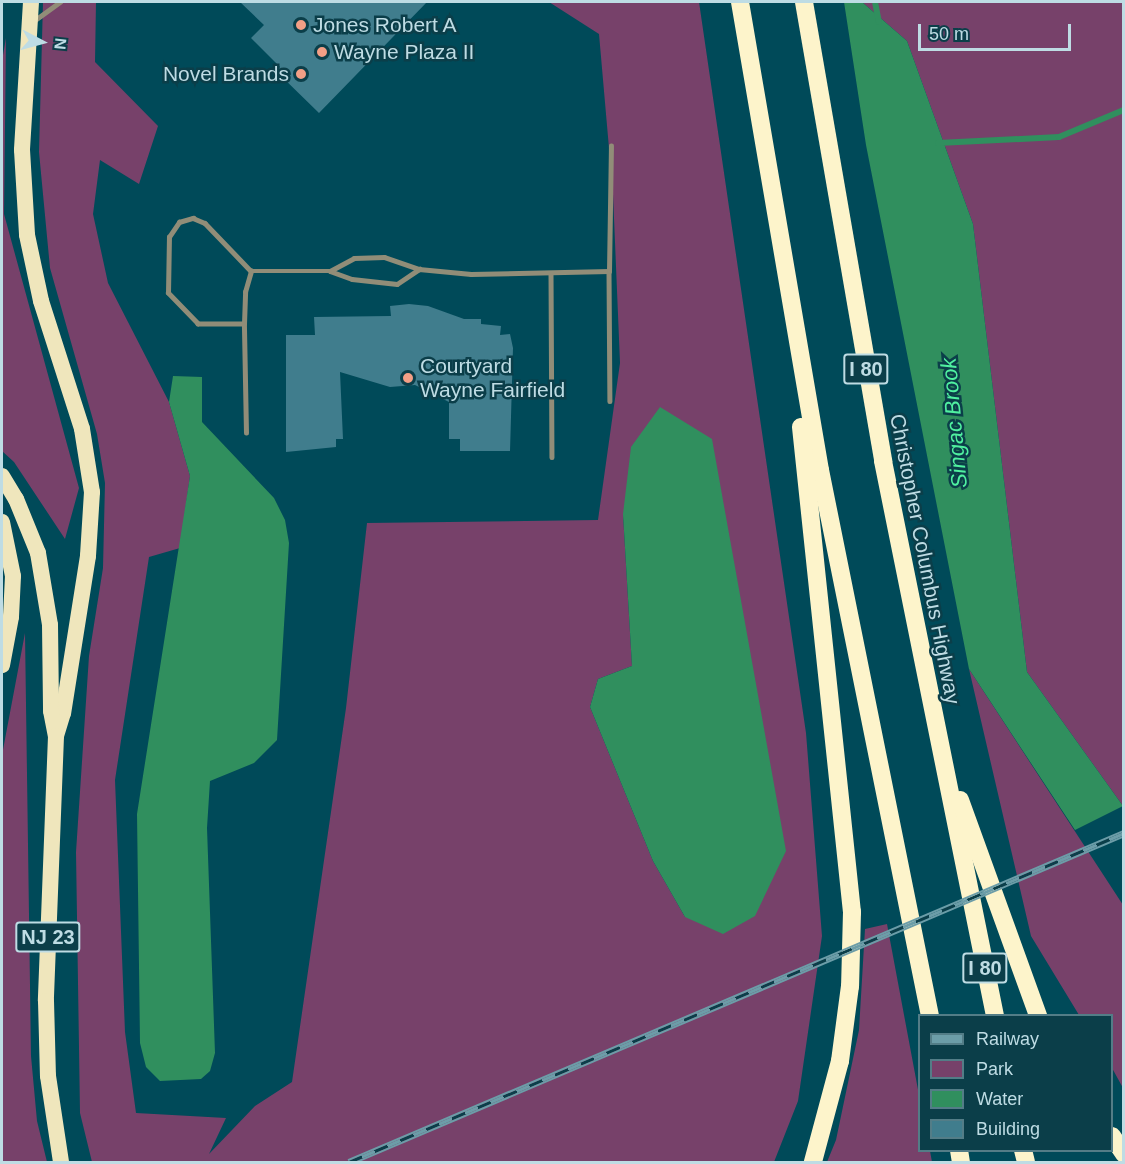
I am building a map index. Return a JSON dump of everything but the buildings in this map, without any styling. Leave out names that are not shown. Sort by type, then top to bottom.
[{"type":"highway","points":[[31,2],[21,150],[27,235],[41,301],[82,429],[92,492],[88,556],[63,713],[56,736]]},
{"type":"highway","points":[[740,2],[785,278],[841,579],[930,1014]]},
{"type":"highway","name":"Christopher Columbus Highway","points":[[804,2],[868,383],[936,736],[995,1014]]},
{"type":"highway","points":[[785,278],[852,912],[844,1034],[832,1099],[813,1162]]},
{"type":"highway","name":"NJ 23","points":[[2,476],[28,524],[45,584],[56,736],[46,1000],[48,1076],[61,1162]]},
{"type":"highway","points":[[2,522],[13,576],[11,617],[2,665]]},
{"type":"highway","points":[[936,736],[1037,1014]]},
{"type":"highway","points":[[1113,1138],[1124,1154]]},
{"type":"lane","points":[[30,24],[60,2]]},
{"type":"lane","points":[[610,401],[611,146]]},
{"type":"lane","points":[[244,324],[198,324],[174,303],[168,293],[169,237],[179,222],[201,220],[250,271],[330,271],[352,279],[397,285],[419,269]]},
{"type":"lane","points":[[330,271],[354,258],[384,257],[419,269],[471,274],[609,271]]},
{"type":"lane","points":[[246,433],[244,324],[245,292],[250,271]]},
{"type":"lane","points":[[551,273],[552,457]]},
{"type":"green space","points":[[43,2],[96,2],[95,62],[158,126],[139,184],[100,160],[93,214],[108,283],[169,402],[190,476],[180,548],[149,557],[115,780],[125,1032],[136,1113],[226,1118],[209,1154],[255,1106],[292,1082],[346,708],[367,523],[598,520],[620,363],[613,194],[599,34],[549,2],[699,2],[806,733],[822,936],[798,1101],[774,1162],[92,1162],[80,1113],[76,852],[89,656],[103,568],[105,483],[97,434],[50,268],[39,152]],"holes":[[[623,514],[685,917],[653,861],[590,707],[598,679],[632,666]]]},
{"type":"green space","points":[[862,2],[1123,2],[1123,806],[1027,672],[973,224],[907,41]]},
{"type":"green space","points":[[6,38],[4,214],[79,488],[65,539],[14,462],[2,451],[2,61]]},
{"type":"green space","points":[[25,633],[31,1056],[37,1121],[47,1162],[2,1162],[2,755]]},
{"type":"green space","points":[[969,669],[1123,905],[1123,1088],[1113,1070],[1113,1014],[1078,1014],[1031,936]]},
{"type":"green space","points":[[887,924],[918,1090],[918,1152],[930,1152],[932,1162],[827,1162],[836,1140],[859,1030],[865,929]]},
{"type":"water","name":"Singac Brook","points":[[844,2],[862,2],[907,41],[973,224],[1027,672],[1123,806],[1075,830],[969,669],[866,145]]},
{"type":"water","points":[[173,376],[202,377],[202,422],[274,498],[285,520],[289,543],[277,740],[254,763],[210,781],[207,828],[215,1053],[210,1071],[201,1079],[160,1081],[146,1067],[140,1043],[137,814],[190,476],[169,402]]},
{"type":"water","points":[[660,407],[712,439],[786,851],[755,916],[723,934],[685,917],[653,861],[590,707],[598,679],[632,666],[623,514],[631,447]]},
{"type":"waterway","points":[[875,2],[879,22]]},
{"type":"waterway","points":[[938,143],[1059,137],[1124,110]]},
{"type":"railway","points":[[349,1162],[1124,833]]},
{"type":"place","name":"Jones Robert A","points":[[301,25]]},
{"type":"place","name":"Wayne Plaza II","points":[[322,52]]},
{"type":"place","name":"Novel Brands","points":[[301,74]]},
{"type":"place","name":"Courtyard Wayne Fairfield","points":[[408,378]]}]
